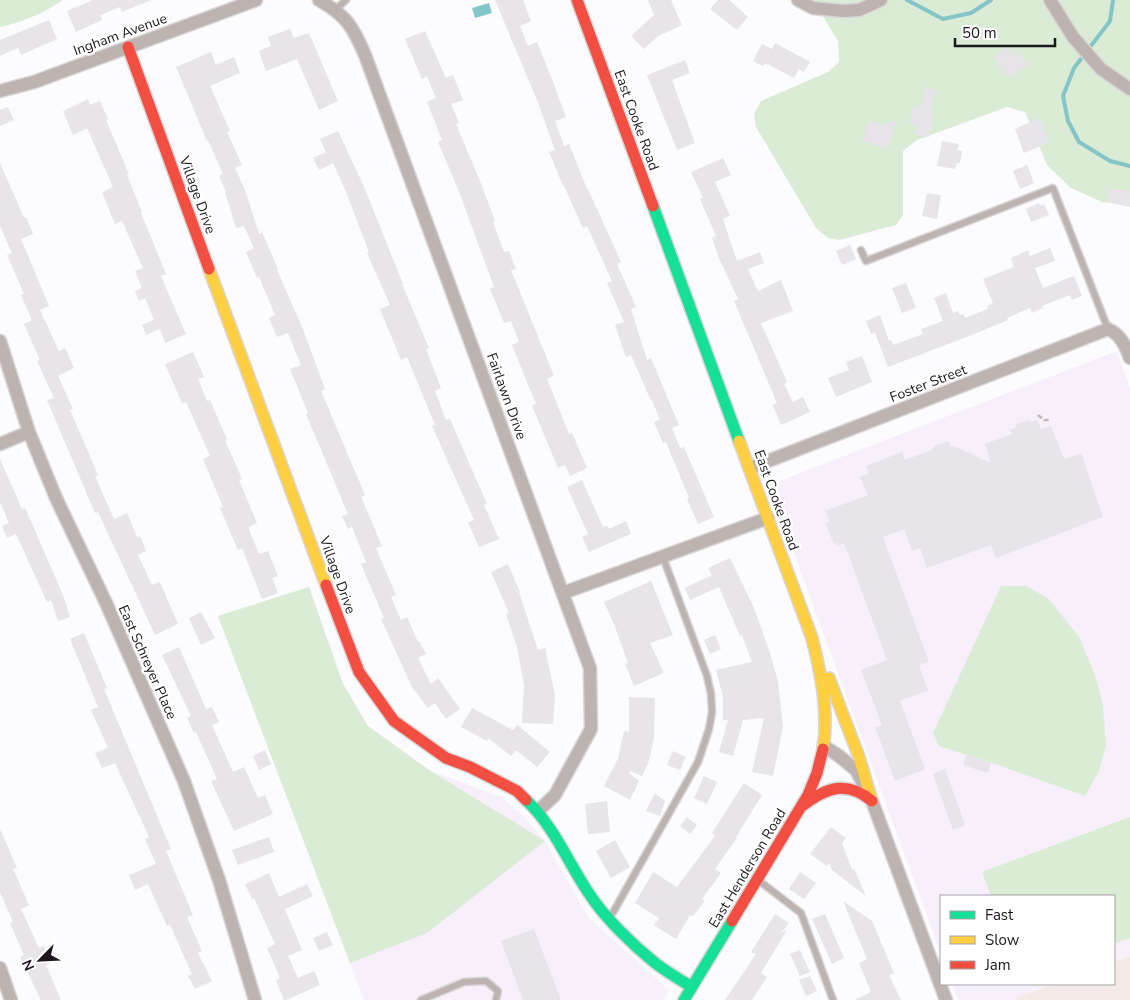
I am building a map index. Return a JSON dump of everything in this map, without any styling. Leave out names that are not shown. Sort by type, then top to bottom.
[{"type":"main road","name":"East Cooke Road","points":[[577,0],[812,638],[821,673],[825,709],[824,746]]},
{"type":"main road","name":"Village Drive","points":[[128,48],[330,598],[359,672],[394,721],[446,758],[470,767],[517,790],[538,811],[558,840],[590,896],[609,920],[654,962],[692,987]]},
{"type":"main road","points":[[812,638],[849,728],[872,801]]},
{"type":"main road","name":"East Henderson Road","points":[[684,1000],[802,806],[816,777],[824,746]]},
{"type":"main road","points":[[802,806],[822,793],[846,788],[858,790],[872,801]]},
{"type":"street","name":"Fairlawn Drive","points":[[320,0],[336,10],[350,23],[365,56],[590,668],[591,729],[555,794],[538,811]]},
{"type":"street","points":[[798,0],[814,8],[843,11],[859,10],[881,0]]},
{"type":"street","points":[[1050,0],[1073,37],[1101,69],[1130,89]]},
{"type":"street","name":"Ingham Avenue","points":[[0,91],[34,82],[253,1]]},
{"type":"street","name":"Foster Street","points":[[750,468],[1120,336]]},
{"type":"street","points":[[1120,336],[1130,358]]},
{"type":"street","name":"East Schreyer Place","points":[[0,341],[29,432],[56,498],[107,606],[184,781],[219,880],[255,1000]]},
{"type":"street","points":[[0,444],[29,432]]},
{"type":"street","points":[[563,593],[768,518]]},
{"type":"street","points":[[824,746],[840,756],[856,770],[872,801],[940,984]]},
{"type":"street","points":[[0,968],[12,1000]]},
{"type":"street","points":[[940,985],[946,1000]]},
{"type":"lane","points":[[336,10],[346,0]]},
{"type":"lane","points":[[862,250],[866,261],[1054,188],[1120,336]]},
{"type":"lane","points":[[609,920],[698,762],[709,729],[712,712],[707,676],[663,557]]},
{"type":"lane","points":[[757,879],[801,913],[833,1000]]},
{"type":"lane","points":[[421,1000],[464,982],[486,981],[498,991],[496,1000]]},
{"type":"path","points":[[1038,414],[1044,420],[1051,420]]},
{"type":"shaded area","points":[[1117,351],[1130,388],[1130,956],[1115,962],[1115,895],[940,895],[940,951],[769,485]]},
{"type":"shaded area","points":[[309,587],[343,684],[368,726],[429,770],[501,797],[525,817],[545,841],[588,917],[669,990],[663,1000],[364,1000],[218,616]]},
{"type":"shaded area","points":[[1130,956],[1130,1000],[1010,1000],[1052,985],[1115,985],[1115,962]]},
{"type":"shaded area","points":[[952,985],[1052,985],[1010,1000],[958,1000]]},
{"type":"green space","points":[[0,0],[63,0],[33,16],[0,27]]},
{"type":"green space","points":[[813,0],[1130,0],[1130,205],[1102,202],[1071,188],[1047,165],[1025,112],[1007,107],[917,140],[903,151],[903,215],[896,225],[839,240],[828,238],[816,228],[756,127],[754,114],[761,101],[828,72],[839,62],[838,41]]},
{"type":"green space","points":[[1001,586],[1026,586],[1048,598],[1079,637],[1095,675],[1103,706],[1106,745],[1099,771],[1085,796],[939,746],[933,733]]},
{"type":"green space","points":[[309,587],[343,684],[368,726],[429,770],[545,841],[427,933],[350,963],[218,616]]},
{"type":"green space","points":[[1130,817],[1130,938],[1115,944],[1115,895],[991,895],[982,872]]},
{"type":"water","points":[[489,3],[492,13],[475,18],[472,8]]},
{"type":"building","points":[[93,0],[151,0],[122,12],[120,7],[100,15],[102,20],[76,32],[67,11]]},
{"type":"building","points":[[495,0],[523,0],[531,21],[520,26],[528,46],[537,42],[566,117],[555,121],[564,146],[569,144],[587,189],[621,262],[617,264],[636,307],[631,309],[647,360],[651,358],[679,425],[672,428],[680,448],[684,447],[714,517],[698,524],[666,442],[663,443],[654,422],[660,420],[652,400],[631,355],[626,357],[615,325],[624,322],[607,283],[612,281],[587,226],[583,228],[563,186],[549,152],[555,150],[537,100]]},
{"type":"building","points":[[648,0],[671,0],[682,25],[658,36],[644,49],[631,36],[654,15]]},
{"type":"building","points":[[718,0],[729,0],[748,17],[737,30],[710,9]]},
{"type":"building","points":[[49,20],[57,39],[21,55],[18,48],[0,56],[0,40]]},
{"type":"building","points":[[290,29],[294,38],[309,33],[338,101],[319,110],[297,59],[266,71],[259,51],[271,46],[268,37]]},
{"type":"building","points":[[425,31],[446,78],[453,75],[463,100],[451,104],[459,123],[456,124],[495,221],[493,222],[504,252],[509,251],[516,269],[511,270],[554,376],[547,379],[569,434],[572,433],[587,468],[570,476],[565,465],[558,468],[532,406],[536,404],[512,345],[519,342],[511,321],[504,323],[490,289],[494,287],[458,189],[438,142],[442,140],[427,102],[436,98],[427,76],[422,79],[405,39]]},
{"type":"building","points":[[775,43],[810,62],[804,72],[799,69],[794,78],[765,63],[763,66],[753,61],[762,44],[772,49]]},
{"type":"building","points":[[1007,47],[1014,56],[1019,52],[1028,65],[1009,78],[994,58]]},
{"type":"building","points":[[211,52],[216,65],[234,57],[240,73],[210,86],[230,131],[227,132],[242,165],[235,168],[245,190],[259,234],[262,232],[302,327],[325,389],[321,391],[365,495],[361,497],[382,546],[376,548],[396,595],[391,597],[401,620],[407,617],[418,642],[426,654],[418,658],[431,684],[438,678],[460,709],[446,719],[435,703],[428,708],[412,687],[381,619],[384,618],[361,564],[366,562],[352,527],[348,529],[342,516],[348,514],[306,414],[308,413],[290,369],[301,365],[288,333],[277,337],[269,318],[275,315],[246,252],[254,248],[244,226],[236,228],[226,192],[219,176],[223,174],[176,67]]},
{"type":"building","points":[[685,60],[690,73],[672,80],[695,143],[677,150],[647,75]]},
{"type":"building","points":[[925,87],[936,90],[931,111],[934,112],[929,137],[914,134],[917,125],[910,123],[913,106],[920,108]]},
{"type":"building","points":[[88,99],[90,105],[100,101],[108,119],[106,120],[129,174],[127,175],[141,213],[166,274],[161,276],[186,334],[165,343],[160,329],[146,335],[142,325],[154,320],[145,298],[139,301],[135,291],[142,288],[135,271],[143,268],[122,221],[115,224],[102,192],[113,187],[87,128],[73,135],[63,111]]},
{"type":"building","points":[[8,107],[14,120],[0,126],[0,110]]},
{"type":"building","points":[[1040,118],[1050,142],[1024,153],[1015,129]]},
{"type":"building","points":[[897,120],[888,149],[863,141],[869,121],[883,125]]},
{"type":"building","points":[[338,131],[365,189],[429,348],[426,349],[441,388],[435,391],[446,420],[450,419],[487,504],[484,505],[499,539],[479,547],[468,523],[474,520],[432,426],[435,425],[407,357],[401,360],[380,309],[390,305],[367,253],[369,252],[346,192],[333,163],[319,170],[313,158],[326,152],[320,139]]},
{"type":"building","points":[[942,141],[959,144],[957,150],[962,151],[960,163],[957,163],[955,169],[937,166]]},
{"type":"building","points":[[723,158],[731,175],[715,182],[730,216],[723,219],[737,261],[760,252],[764,263],[748,269],[758,291],[781,280],[793,311],[761,323],[787,382],[784,384],[793,402],[803,397],[810,412],[781,425],[773,405],[777,403],[734,301],[738,299],[719,258],[712,238],[716,236],[700,199],[703,198],[691,172]]},
{"type":"building","points":[[0,163],[33,234],[21,239],[49,306],[40,310],[59,351],[65,348],[74,368],[58,376],[73,409],[70,410],[98,475],[95,476],[114,519],[127,513],[137,537],[140,536],[146,551],[138,555],[152,585],[160,582],[178,624],[155,635],[98,512],[95,513],[47,400],[54,398],[37,361],[40,360],[24,324],[32,320],[21,295],[24,294],[7,255],[12,253],[0,226]]},
{"type":"building","points":[[1027,165],[1034,183],[1020,189],[1013,171]]},
{"type":"building","points":[[1109,188],[1130,192],[1130,207],[1107,202]]},
{"type":"building","points":[[927,193],[941,195],[937,219],[922,216]]},
{"type":"building","points":[[1039,203],[1040,206],[1044,204],[1049,215],[1031,222],[1026,209]]},
{"type":"building","points":[[850,245],[856,259],[842,265],[836,251]]},
{"type":"building","points":[[1050,248],[1055,261],[1035,268],[1043,288],[1074,276],[1082,296],[1072,300],[1070,295],[1042,306],[1043,308],[1032,313],[1030,308],[1007,318],[1008,320],[972,335],[888,367],[875,333],[871,334],[866,321],[880,315],[889,341],[891,340],[893,345],[923,334],[921,329],[943,321],[934,298],[946,293],[953,313],[958,311],[960,315],[964,314],[965,318],[988,309],[987,306],[993,303],[983,279],[1014,267],[1011,258],[1028,250],[1030,256]]},
{"type":"building","points":[[906,283],[916,308],[902,313],[892,288]]},
{"type":"building","points":[[193,352],[204,377],[198,379],[207,401],[210,400],[227,439],[225,440],[242,479],[239,480],[257,523],[248,527],[259,554],[268,551],[278,576],[272,578],[278,593],[262,599],[242,548],[238,550],[220,508],[223,507],[203,459],[210,456],[186,402],[182,403],[165,364]]},
{"type":"building","points":[[862,356],[872,382],[836,397],[828,378],[849,370],[846,362]]},
{"type":"building","points":[[1028,420],[1030,422],[1037,420],[1041,429],[1051,426],[1064,459],[1081,453],[1103,517],[996,558],[991,545],[927,568],[920,548],[912,551],[904,529],[883,537],[929,662],[919,665],[928,690],[900,701],[925,769],[895,781],[875,727],[882,725],[861,670],[887,660],[844,543],[838,546],[837,543],[834,544],[825,523],[830,521],[825,511],[868,495],[860,477],[869,473],[866,466],[902,452],[905,460],[934,449],[933,447],[948,441],[951,447],[954,446],[991,463],[985,444],[1012,434],[1010,430],[1017,427],[1016,424]]},
{"type":"building","points":[[0,459],[22,509],[25,508],[33,526],[63,595],[70,617],[58,621],[51,600],[47,602],[16,534],[7,538],[2,526],[9,523],[0,502]]},
{"type":"building","points":[[582,480],[603,527],[608,526],[609,529],[626,521],[631,534],[589,552],[582,537],[588,534],[567,487]]},
{"type":"building","points":[[730,558],[754,608],[778,681],[783,727],[773,776],[752,772],[764,718],[743,720],[733,756],[719,752],[728,720],[723,720],[723,697],[716,670],[752,662],[742,635],[740,636],[719,587],[690,600],[685,588],[712,575],[708,568]]},
{"type":"building","points":[[508,564],[520,592],[538,650],[545,648],[555,695],[553,724],[522,723],[524,685],[517,647],[506,614],[509,613],[491,572]]},
{"type":"building","points":[[651,581],[673,635],[650,643],[664,673],[634,686],[625,664],[628,663],[604,602]]},
{"type":"building","points":[[201,612],[215,638],[201,645],[189,618]]},
{"type":"building","points":[[84,633],[107,688],[104,689],[171,849],[166,851],[193,915],[187,917],[202,951],[198,953],[212,981],[195,989],[188,976],[192,974],[170,925],[167,926],[148,884],[135,890],[129,875],[156,864],[145,839],[149,837],[115,763],[102,768],[95,753],[108,748],[91,710],[98,707],[70,639]]},
{"type":"building","points":[[715,635],[721,649],[710,654],[704,640]]},
{"type":"building","points":[[179,647],[206,709],[212,707],[219,722],[212,725],[233,772],[244,767],[258,798],[265,795],[273,814],[234,831],[211,781],[217,779],[196,732],[194,733],[187,718],[191,716],[162,655]]},
{"type":"building","points":[[629,697],[655,698],[654,738],[648,764],[642,776],[630,771],[629,773],[639,781],[630,800],[604,786],[618,759],[624,731],[629,732]]},
{"type":"building","points":[[472,708],[513,730],[517,725],[550,752],[537,767],[516,750],[511,756],[488,738],[487,741],[461,727]]},
{"type":"building","points":[[265,750],[271,764],[259,770],[253,756]]},
{"type":"building","points":[[673,751],[686,757],[680,770],[667,765]]},
{"type":"building","points":[[966,755],[991,763],[988,773],[963,765]]},
{"type":"building","points":[[945,769],[965,825],[953,830],[933,774]]},
{"type":"building","points":[[704,776],[717,782],[707,804],[694,798]]},
{"type":"building","points":[[744,783],[762,795],[737,838],[715,869],[721,873],[702,899],[705,901],[693,916],[690,915],[676,939],[654,925],[659,918],[635,903],[653,872],[677,887],[715,836],[712,833]]},
{"type":"building","points":[[655,793],[665,801],[660,816],[646,811]]},
{"type":"building","points":[[607,801],[610,832],[588,834],[585,804]]},
{"type":"building","points":[[687,817],[697,825],[690,834],[680,826]]},
{"type":"building","points":[[831,827],[846,838],[842,843],[852,870],[854,869],[866,896],[832,870],[829,863],[827,866],[810,854]]},
{"type":"building","points":[[0,829],[17,868],[13,869],[29,905],[21,909],[39,948],[44,946],[51,963],[46,965],[61,1000],[41,1000],[20,957],[24,955],[10,923],[13,922],[0,892]]},
{"type":"building","points":[[269,837],[274,852],[238,865],[232,850]]},
{"type":"building","points":[[615,840],[630,867],[611,878],[596,851]]},
{"type":"building","points":[[800,872],[816,883],[804,899],[789,889]]},
{"type":"building","points":[[269,873],[279,897],[307,884],[313,896],[285,909],[302,950],[288,956],[298,978],[314,971],[320,985],[286,1000],[284,1000],[276,980],[280,978],[267,948],[275,944],[254,898],[252,899],[245,884]]},
{"type":"building","points":[[843,901],[872,921],[894,973],[889,975],[901,1000],[854,1000],[871,992],[859,963],[867,959]]},
{"type":"building","points":[[775,914],[789,923],[781,933],[787,930],[761,973],[767,977],[752,1000],[725,1000],[756,954],[751,952]]},
{"type":"building","points":[[825,914],[844,958],[832,964],[812,919]]},
{"type":"building","points":[[534,929],[561,1000],[523,1000],[501,941]]},
{"type":"building","points":[[327,932],[333,945],[319,951],[313,938]]},
{"type":"building","points":[[800,950],[810,972],[800,976],[790,954]]},
{"type":"building","points":[[810,976],[817,991],[806,996],[799,980]]},
{"type":"waterway","points":[[907,0],[943,19],[971,13],[991,0]]},
{"type":"waterway","points":[[1113,0],[1110,21],[1074,68],[1063,96],[1068,121],[1079,142],[1110,161],[1130,166]]},
{"type":"traffic: fast","points":[[653,206],[739,441]]},
{"type":"traffic: fast","points":[[526,800],[553,833],[582,883],[611,922],[654,962],[692,987]]},
{"type":"traffic: fast","points":[[684,1000],[732,921]]},
{"type":"traffic: slow","points":[[209,269],[326,585]]},
{"type":"traffic: slow","points":[[739,441],[812,638],[825,707],[823,749]]},
{"type":"traffic: slow","points":[[829,678],[859,757],[872,801]]},
{"type":"traffic: jam","points":[[577,0],[653,206]]},
{"type":"traffic: jam","points":[[128,47],[209,269]]},
{"type":"traffic: jam","points":[[326,585],[359,672],[394,721],[446,758],[470,767],[517,791],[526,800]]},
{"type":"traffic: jam","points":[[732,921],[808,795],[817,773],[823,749]]},
{"type":"traffic: jam","points":[[802,806],[820,794],[845,788],[863,794],[872,801]]}]
